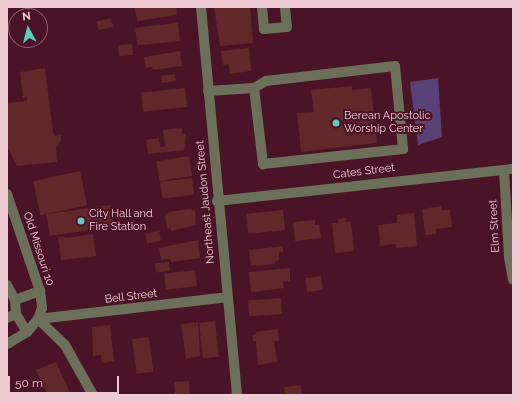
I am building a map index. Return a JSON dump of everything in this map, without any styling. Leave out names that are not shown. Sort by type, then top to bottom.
[{"type":"street","name":"Northeast Jaudon Street","points":[[201,7],[217,201],[237,395]]},
{"type":"street","points":[[262,7],[264,29],[287,27],[285,7]]},
{"type":"street","points":[[208,91],[254,88],[266,81],[395,66],[404,149],[263,164],[254,88]]},
{"type":"street","name":"Cates Street","points":[[217,201],[509,170]]},
{"type":"street","name":"Elm Street","points":[[509,170],[509,257],[513,280]]},
{"type":"street","name":"Old Missouri 10","points":[[7,194],[40,291],[42,308],[38,319]]},
{"type":"street","points":[[7,285],[15,300],[11,316],[27,332]]},
{"type":"street","points":[[15,300],[40,291]]},
{"type":"street","name":"Bell Street","points":[[38,319],[227,297]]},
{"type":"street","points":[[7,344],[27,332],[38,319],[65,345],[93,395]]},
{"type":"shaded area","points":[[438,78],[442,137],[418,145],[410,82]]},
{"type":"building","points":[[176,7],[177,15],[137,21],[135,8]]},
{"type":"building","points":[[214,7],[250,7],[253,43],[220,46]]},
{"type":"building","points":[[111,18],[113,27],[98,30],[96,21]]},
{"type":"building","points":[[178,23],[180,41],[137,45],[135,27]]},
{"type":"building","points":[[132,44],[133,55],[119,56],[118,45]]},
{"type":"building","points":[[249,48],[251,71],[230,74],[229,64],[223,65],[221,51]]},
{"type":"building","points":[[180,51],[182,66],[153,70],[152,67],[146,68],[144,57]]},
{"type":"building","points":[[45,68],[53,132],[55,136],[61,135],[61,140],[56,146],[57,162],[17,166],[7,146],[7,103],[27,101],[27,97],[23,98],[20,72]]},
{"type":"building","points":[[175,74],[176,81],[162,83],[161,76]]},
{"type":"building","points":[[352,86],[352,90],[371,88],[377,143],[301,152],[297,113],[314,112],[311,90]]},
{"type":"building","points":[[185,88],[187,107],[143,111],[141,93]]},
{"type":"building","points":[[182,128],[182,134],[186,134],[184,150],[148,154],[146,140],[159,138],[160,147],[165,146],[163,130]]},
{"type":"building","points":[[189,156],[192,176],[160,181],[156,161]]},
{"type":"building","points":[[80,171],[87,205],[40,215],[33,181]]},
{"type":"building","points":[[192,178],[194,195],[162,199],[160,182]]},
{"type":"building","name":"City Hall and Fire Station","points":[[111,205],[114,227],[50,236],[47,214]]},
{"type":"building","points":[[441,206],[441,210],[450,210],[452,227],[436,229],[436,234],[425,235],[422,209]]},
{"type":"building","points":[[190,209],[195,211],[196,225],[171,231],[171,228],[167,229],[165,215],[169,212]]},
{"type":"building","points":[[283,210],[285,230],[248,234],[246,214]]},
{"type":"building","points":[[414,213],[417,246],[396,248],[396,244],[380,246],[378,225],[397,223],[397,215]]},
{"type":"building","points":[[346,218],[346,222],[351,221],[354,251],[335,253],[332,223],[338,223],[338,219]]},
{"type":"building","points":[[315,220],[315,225],[319,225],[321,238],[295,241],[293,222]]},
{"type":"building","points":[[159,231],[161,241],[147,243],[145,234]]},
{"type":"building","points":[[93,234],[96,256],[61,260],[58,237],[64,236],[65,238]]},
{"type":"building","points":[[198,240],[200,258],[171,262],[170,259],[161,260],[159,248]]},
{"type":"building","points":[[283,246],[283,252],[279,252],[279,260],[275,261],[275,264],[251,266],[249,250]]},
{"type":"building","points":[[169,262],[170,271],[156,272],[155,263]]},
{"type":"building","points":[[290,268],[290,281],[283,282],[284,288],[251,292],[249,272]]},
{"type":"building","points":[[195,270],[197,286],[166,290],[164,274]]},
{"type":"building","points":[[321,276],[323,290],[307,292],[305,278]]},
{"type":"building","points":[[281,298],[282,314],[249,316],[248,300]]},
{"type":"building","points":[[215,321],[219,357],[203,358],[199,323]]},
{"type":"building","points":[[198,322],[200,356],[186,359],[181,324]]},
{"type":"building","points":[[110,325],[114,361],[102,363],[101,355],[93,356],[92,327]]},
{"type":"building","points":[[278,329],[279,341],[274,341],[277,362],[258,365],[256,341],[253,341],[252,335],[256,334],[255,332]]},
{"type":"building","points":[[149,337],[153,372],[136,374],[132,339]]},
{"type":"building","points":[[56,362],[71,395],[48,395],[36,370]]},
{"type":"building","points":[[189,381],[190,395],[175,395],[174,382]]},
{"type":"building","points":[[301,385],[302,395],[285,395],[284,387]]},
{"type":"place","name":"Berean Apostolic Worship Center","points":[[336,123]]},
{"type":"place","name":"City Hall and Fire Station","points":[[81,221]]}]
